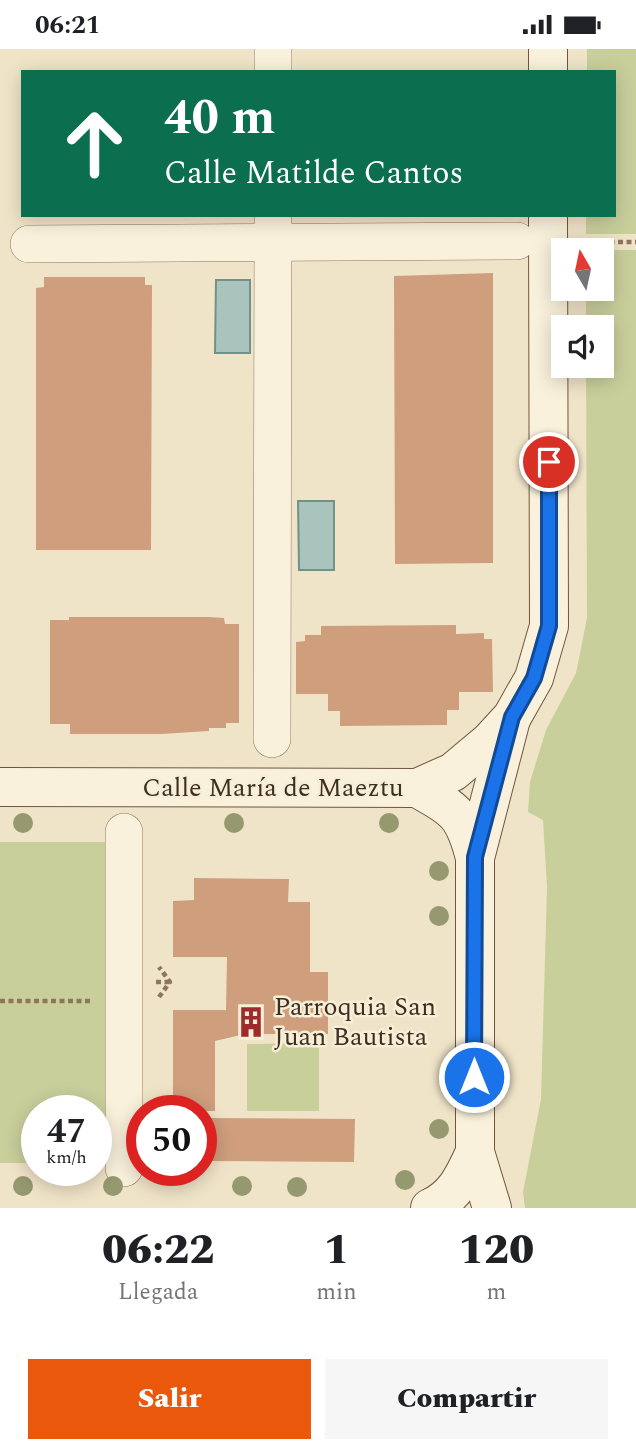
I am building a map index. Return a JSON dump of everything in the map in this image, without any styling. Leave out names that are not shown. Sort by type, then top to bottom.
[{"type":"main road","points":[[548,49],[548,70]]},
{"type":"main road","points":[[417,788],[453,772],[490,741],[512,717],[534,678],[549,626],[548,217]]},
{"type":"main road","points":[[475,857],[512,717]]},
{"type":"main road","name":"Calle María de Maeztu","points":[[0,787],[417,788],[448,806],[467,828],[475,857],[475,1152],[461,1183],[441,1203],[430,1208]]},
{"type":"main road","points":[[475,1152],[492,1208]]},
{"type":"street","points":[[273,49],[273,70]]},
{"type":"street","points":[[272,739],[273,229]]},
{"type":"street","points":[[29,244],[273,229],[517,241]]},
{"type":"street","points":[[124,832],[124,1168]]},
{"type":"path","points":[[614,242],[636,242]]},
{"type":"path","points":[[155,982],[173,982]]},
{"type":"path","points":[[0,1001],[124,1001]]},
{"type":"green space","points":[[587,49],[636,49],[636,234],[586,234],[586,217],[616,217],[616,70],[587,70]]},
{"type":"green space","points":[[614,250],[636,250],[636,1208],[525,1208],[523,1192],[541,1099],[547,887],[543,820],[528,812],[530,782],[546,730],[576,673],[587,618],[586,378],[614,378],[614,315],[586,315],[586,301],[614,301]]},
{"type":"green space","points":[[0,842],[114,842],[116,1162],[112,1162],[112,1095],[21,1095],[21,1163],[0,1163]]},
{"type":"green space","points":[[319,1043],[319,1111],[247,1111],[247,1044]]},
{"type":"water","points":[[216,280],[250,280],[250,353],[215,353]]},
{"type":"water","points":[[298,501],[334,501],[334,570],[299,570]]},
{"type":"building","points":[[493,273],[493,563],[395,564],[394,276]]},
{"type":"building","points":[[44,277],[145,277],[145,285],[152,285],[151,550],[36,550],[36,288],[44,287]]},
{"type":"building","points":[[69,617],[209,617],[224,618],[225,624],[239,624],[239,723],[226,723],[226,728],[209,728],[209,731],[162,734],[70,734],[70,724],[50,724],[50,620],[69,620]]},
{"type":"building","points":[[456,625],[456,634],[484,633],[484,639],[492,639],[493,692],[459,692],[459,710],[447,710],[447,725],[340,726],[340,711],[328,711],[328,694],[296,694],[296,642],[305,641],[305,635],[321,635],[321,626]]},
{"type":"building","name":"Parroquia San Juan Bautista","points":[[194,878],[289,879],[288,902],[310,902],[310,972],[328,972],[328,1034],[245,1034],[215,1041],[215,1095],[173,1095],[173,1010],[226,1010],[227,957],[173,957],[173,901],[194,900]]},
{"type":"building","points":[[217,1118],[355,1119],[354,1162],[217,1161]]},
{"type":"place","name":"Parroquia San Juan Bautista","points":[[251,1022]]},
{"type":"route","points":[[474,1077],[475,857],[512,717],[534,678],[549,626],[549,462]]}]
